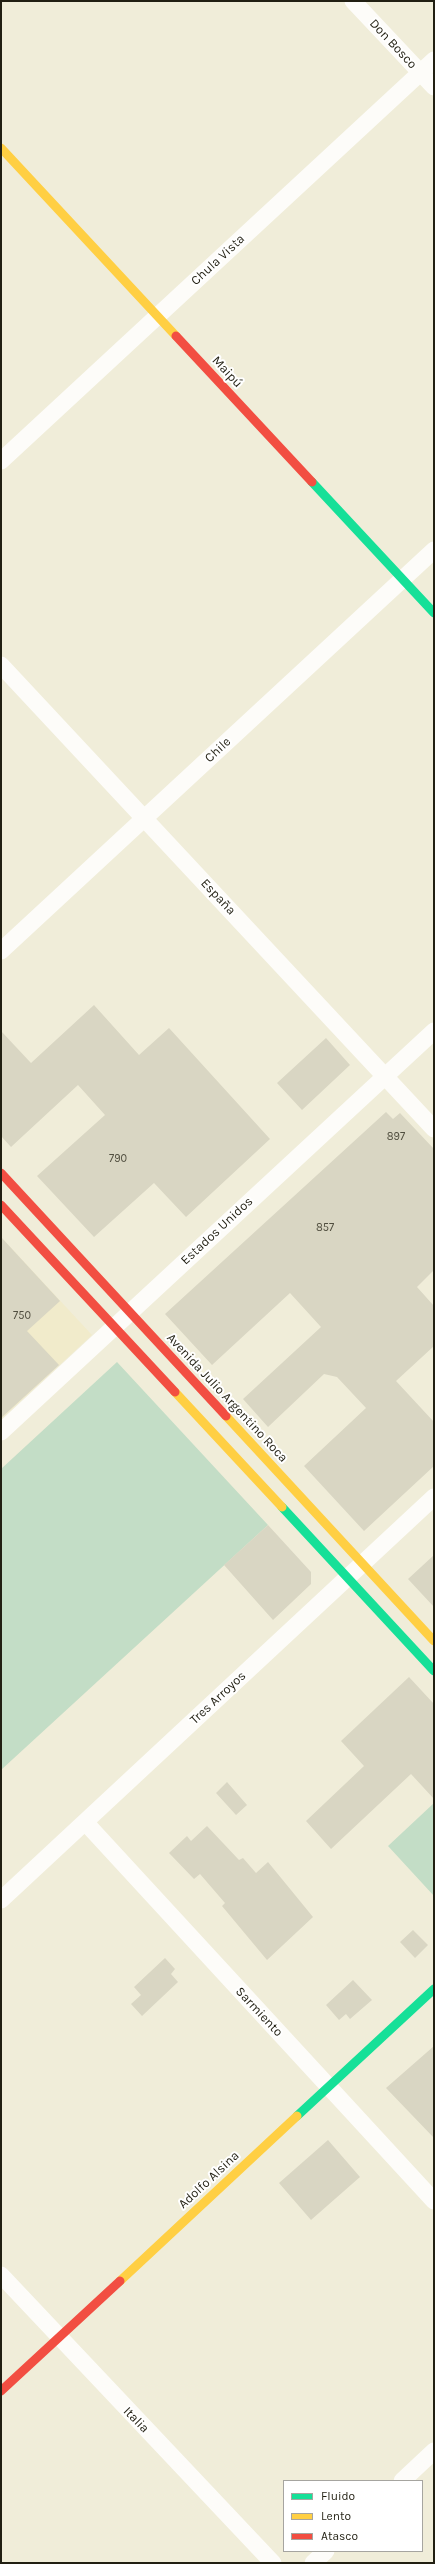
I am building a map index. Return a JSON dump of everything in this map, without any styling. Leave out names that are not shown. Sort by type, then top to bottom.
[{"type":"main road","name":"Maipú","points":[[1,148],[434,614]]},
{"type":"main road","name":"Avenida Julio Argentino Roca","points":[[1,1173],[434,1641]]},
{"type":"main road","points":[[1,1205],[434,1671]]},
{"type":"main road","name":"Adolfo Alsina","points":[[1,2391],[434,1989]]},
{"type":"street","name":"Don Bosco","points":[[353,1],[434,87]]},
{"type":"street","name":"Chula Vista","points":[[1,461],[434,60]]},
{"type":"street","name":"Chile","points":[[1,951],[434,550]]},
{"type":"street","name":"España","points":[[1,665],[434,1129]]},
{"type":"street","name":"Estados Unidos","points":[[1,1432],[434,1031]]},
{"type":"street","name":"Tres Arroyos","points":[[1,1900],[434,1497]]},
{"type":"street","name":"Sarmiento","points":[[85,1822],[434,2201]]},
{"type":"street","name":"Italia","points":[[1,2275],[58,2338],[272,2563]]},
{"type":"street","points":[[403,2480],[434,2451]]},
{"type":"street","points":[[313,2563],[325,2552]]},
{"type":"shaded area","points":[[1,1237],[92,1335],[1,1419]]},
{"type":"green space","points":[[117,1362],[268,1525],[1,1770],[1,1469]]},
{"type":"green space","points":[[434,1803],[434,1896],[388,1846]]},
{"type":"building","points":[[94,1005],[139,1055],[169,1028],[270,1139],[186,1217],[154,1183],[94,1237],[37,1176],[105,1115],[78,1085],[11,1147],[1,1136],[1,1031],[31,1063]]},
{"type":"building","points":[[326,1038],[350,1065],[302,1110],[277,1083]]},
{"type":"building","points":[[386,1112],[393,1119],[400,1113],[434,1149],[434,1270],[417,1287],[434,1306],[434,1346],[396,1381],[434,1422],[434,1466],[364,1531],[304,1466],[366,1408],[337,1377],[324,1374],[268,1427],[243,1399],[321,1327],[290,1293],[212,1365],[165,1314]]},
{"type":"building","points":[[1,1237],[60,1301],[27,1331],[59,1365],[1,1418]]},
{"type":"building","points":[[268,1525],[311,1572],[311,1584],[273,1620],[224,1565]]},
{"type":"building","points":[[434,1555],[434,1607],[408,1579]]},
{"type":"building","points":[[409,1677],[434,1704],[434,1799],[411,1774],[331,1849],[306,1821],[364,1766],[341,1741]]},
{"type":"building","points":[[227,1782],[247,1805],[236,1815],[216,1793]]},
{"type":"building","points":[[207,1826],[239,1860],[243,1858],[256,1873],[268,1862],[313,1917],[267,1960],[222,1906],[225,1903],[200,1874],[194,1879],[169,1853],[187,1836],[191,1841]]},
{"type":"building","points":[[413,1930],[428,1945],[415,1958],[400,1942]]},
{"type":"building","points":[[165,1958],[175,1969],[171,1974],[178,1982],[142,2016],[131,2004],[141,1995],[134,1987]]},
{"type":"building","points":[[353,1980],[372,2000],[350,2019],[346,2014],[339,2020],[326,2005]]},
{"type":"building","points":[[434,2046],[434,2138],[386,2088]]},
{"type":"building","points":[[328,2140],[360,2177],[311,2220],[279,2183]]},
{"type":"traffic: fast","points":[[312,482],[434,613]]},
{"type":"traffic: fast","points":[[282,1507],[434,1671]]},
{"type":"traffic: fast","points":[[297,2116],[434,1989]]},
{"type":"traffic: slow","points":[[1,148],[176,336]]},
{"type":"traffic: slow","points":[[175,1392],[282,1507]]},
{"type":"traffic: slow","points":[[226,1416],[434,1641]]},
{"type":"traffic: slow","points":[[120,2281],[297,2116]]},
{"type":"traffic: jam","points":[[176,336],[312,482]]},
{"type":"traffic: jam","points":[[1,1173],[226,1416]]},
{"type":"traffic: jam","points":[[1,1205],[175,1392]]},
{"type":"traffic: jam","points":[[1,2391],[120,2281]]}]
